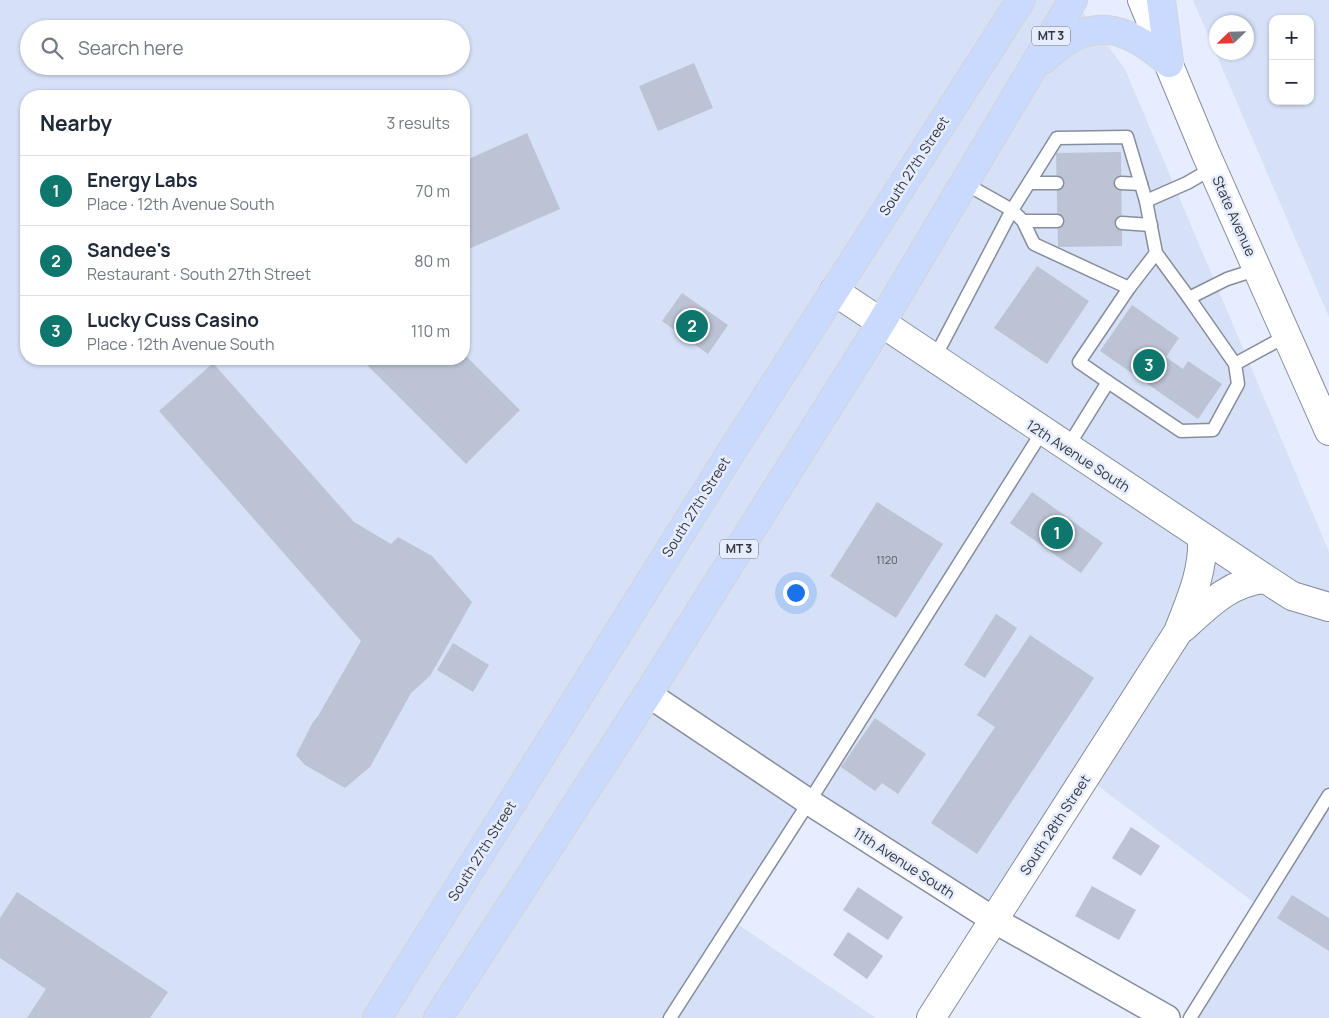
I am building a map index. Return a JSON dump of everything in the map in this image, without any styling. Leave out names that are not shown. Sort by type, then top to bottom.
[{"type":"main road","name":"South 27th Street","points":[[377,1018],[834,291],[1021,0]]},
{"type":"main road","name":"MT 3","points":[[438,1018],[648,694],[881,323],[1073,0]]},
{"type":"main road","name":"State Avenue","points":[[1142,0],[1213,168],[1329,432]]},
{"type":"main road","points":[[1162,0],[1168,63]]},
{"type":"main road","points":[[1029,73],[1055,48],[1069,39],[1096,30],[1125,33],[1142,40],[1168,63]]},
{"type":"main road","name":"12th Avenue South","points":[[834,291],[1042,432],[1265,579],[1292,596],[1329,607]]},
{"type":"main road","name":"South 28th Street","points":[[932,1018],[1178,632],[1196,587],[1201,566],[1202,537]]},
{"type":"main road","name":"South 28th Street","points":[[1178,632],[1218,596],[1250,580],[1265,579]]},
{"type":"street","name":"11th Avenue South","points":[[648,694],[809,802],[994,920],[1167,1018]]},
{"type":"lane","points":[[934,359],[1012,210],[1057,138],[1128,137],[1142,184],[1156,253],[1235,364],[1238,384],[1213,430],[1181,431],[1079,362],[1129,288],[1156,253]]},
{"type":"lane","points":[[1146,201],[1187,183],[1213,168]]},
{"type":"lane","points":[[964,183],[1012,210],[1023,221],[1034,244],[1129,288]]},
{"type":"lane","points":[[1029,183],[1057,183]]},
{"type":"lane","points":[[1120,183],[1142,184]]},
{"type":"lane","points":[[1023,221],[1057,221]]},
{"type":"lane","points":[[1122,223],[1151,225]]},
{"type":"lane","points":[[1189,298],[1227,279],[1258,270]]},
{"type":"lane","points":[[1235,364],[1288,335]]},
{"type":"lane","points":[[1067,448],[1108,382]]},
{"type":"lane","points":[[670,1018],[809,802],[1042,432]]},
{"type":"lane","points":[[1190,1018],[1329,795]]},
{"type":"shaded area","points":[[0,0],[1074,0],[1125,69],[1329,552],[1329,1018],[1190,1018],[1259,906],[1086,777],[994,920],[809,803],[733,921],[876,1018],[0,1018]]},
{"type":"shaded area","points":[[1193,0],[1329,0],[1329,317],[1219,60],[1254,60],[1254,15],[1209,15],[1209,37]]},
{"type":"building","points":[[694,63],[713,108],[658,131],[639,86]]},
{"type":"building","points":[[527,133],[560,209],[470,248],[470,158]]},
{"type":"building","points":[[1121,152],[1122,246],[1058,247],[1056,153]]},
{"type":"building","points":[[1037,266],[1089,301],[1047,364],[994,328]]},
{"type":"building","points":[[682,293],[728,325],[708,354],[662,321]]},
{"type":"building","points":[[1132,305],[1179,338],[1166,357],[1183,369],[1188,361],[1222,384],[1198,419],[1100,351]]},
{"type":"building","points":[[470,360],[520,410],[466,464],[367,365],[470,365]]},
{"type":"building","points":[[211,365],[215,365],[354,522],[391,544],[398,537],[432,556],[472,602],[430,676],[411,693],[370,767],[345,788],[305,765],[296,755],[313,722],[361,641],[159,411]]},
{"type":"building","points":[[1032,492],[1103,543],[1081,573],[1010,523]]},
{"type":"building","points":[[877,502],[943,544],[896,618],[830,576]]},
{"type":"building","points":[[996,614],[1017,628],[985,678],[964,665]]},
{"type":"building","points":[[1030,635],[1094,678],[977,854],[931,823],[995,727],[977,715]]},
{"type":"building","points":[[453,643],[489,665],[473,692],[437,670]]},
{"type":"building","points":[[875,718],[926,754],[898,794],[882,783],[875,791],[841,767]]},
{"type":"building","points":[[1131,827],[1160,846],[1141,876],[1112,858]]},
{"type":"building","points":[[1092,886],[1136,910],[1119,940],[1075,916]]},
{"type":"building","points":[[858,887],[903,917],[888,940],[843,910]]},
{"type":"building","points":[[17,892],[168,992],[150,1018],[27,1018],[46,989],[0,958],[0,918]]},
{"type":"building","points":[[1292,895],[1329,918],[1329,951],[1277,918]]},
{"type":"building","points":[[848,932],[883,956],[867,979],[833,955]]},
{"type":"place","name":"Sandee's","points":[[692,326]]},
{"type":"place","name":"Lucky Cuss Casino","points":[[1149,365]]},
{"type":"place","name":"Energy Labs","points":[[1057,533]]}]
